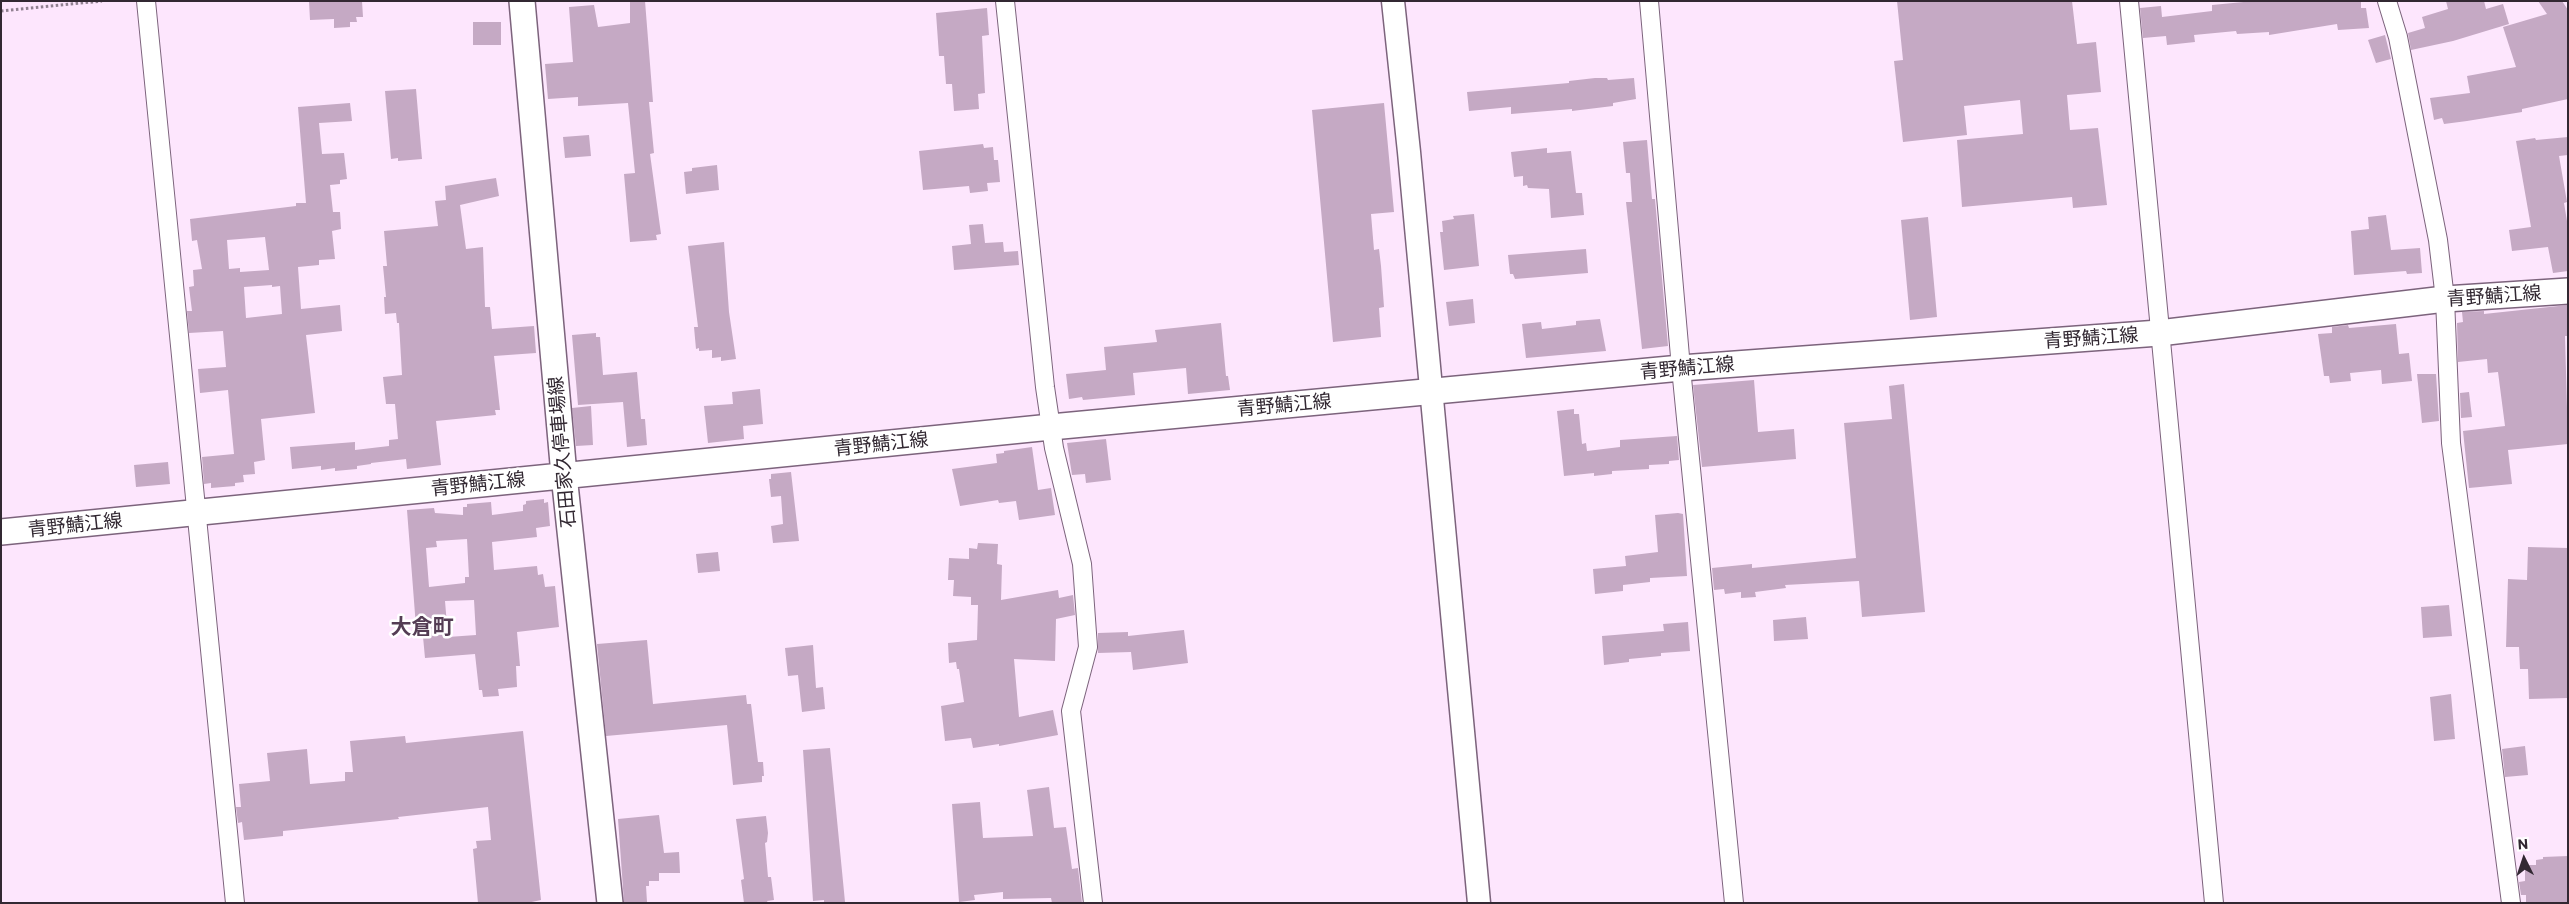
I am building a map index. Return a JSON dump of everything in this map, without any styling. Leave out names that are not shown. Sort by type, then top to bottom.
[{"type":"main road","name":"石田家久停車場線","points":[[522,1],[564,476],[610,903]]},
{"type":"main road","name":"青野鯖江線","points":[[1,532],[1431,391],[1681,368],[2159,333],[2445,300],[2568,291]]},
{"type":"street","points":[[146,1],[235,903]]},
{"type":"street","points":[[1005,1],[1044,378],[1051,427],[1082,564],[1088,648],[1071,711],[1093,903]]},
{"type":"street","points":[[1393,1],[1479,903]]},
{"type":"street","points":[[1649,1],[1681,368],[1734,903]]},
{"type":"street","points":[[2129,1],[2214,903]]},
{"type":"street","points":[[2387,1],[2398,37],[2438,240],[2445,300],[2451,443],[2511,903]]},
{"type":"path","points":[[1,11],[102,1]]},
{"type":"building","points":[[309,1],[362,1],[363,17],[356,17],[357,22],[350,22],[350,27],[334,28],[334,19],[310,20]]},
{"type":"building","points":[[630,1],[645,1],[653,102],[649,102],[654,153],[650,154],[661,234],[656,235],[657,240],[630,242],[624,174],[635,173],[628,103],[578,106],[578,97],[548,99],[545,64],[573,62],[569,7],[594,5],[598,27],[630,23]]},
{"type":"building","points":[[1897,1],[2072,1],[2077,44],[2096,42],[2101,92],[2067,95],[2070,130],[2098,128],[2107,205],[2073,208],[2072,197],[1962,207],[1957,140],[2023,134],[2020,100],[1964,106],[1967,135],[1903,142],[1894,61],[1903,60]]},
{"type":"building","points":[[2254,1],[2361,1],[2361,8],[2366,8],[2369,28],[2338,30],[2337,24],[2269,35],[2269,32],[2237,34],[2236,31],[2194,35],[2195,42],[2167,45],[2166,36],[2143,38],[2140,8],[2161,6],[2162,17],[2212,11],[2212,5]]},
{"type":"building","points":[[2446,1],[2484,1],[2486,9],[2503,4],[2509,24],[2453,41],[2411,50],[2408,33],[2425,28],[2422,17],[2448,9]]},
{"type":"building","points":[[2538,1],[2562,1],[2568,10],[2568,99],[2522,109],[2522,112],[2467,121],[2444,124],[2442,118],[2434,120],[2430,98],[2470,93],[2467,76],[2516,67],[2503,27],[2547,14]]},
{"type":"building","points":[[987,8],[989,35],[982,36],[985,93],[978,94],[979,109],[954,111],[952,84],[946,84],[944,56],[939,56],[936,13]]},
{"type":"building","points":[[473,22],[501,22],[501,45],[473,45]]},
{"type":"building","points":[[2385,35],[2391,59],[2376,63],[2368,40]]},
{"type":"building","points":[[1607,78],[1608,80],[1634,78],[1636,99],[1613,103],[1613,106],[1572,111],[1572,109],[1511,114],[1511,107],[1469,111],[1467,92],[1569,83],[1569,81]]},
{"type":"building","points":[[416,89],[422,159],[398,161],[398,158],[391,159],[385,91]]},
{"type":"building","points":[[350,103],[352,121],[319,123],[322,154],[344,153],[347,179],[340,180],[340,184],[330,185],[333,212],[340,212],[341,229],[332,231],[335,259],[319,260],[319,265],[298,267],[301,309],[340,305],[342,331],[306,335],[315,413],[261,419],[265,460],[254,462],[255,474],[243,475],[244,482],[235,483],[235,486],[211,488],[211,483],[204,484],[202,457],[234,454],[228,390],[200,393],[198,369],[226,367],[223,331],[189,333],[187,311],[192,311],[189,287],[194,286],[193,270],[202,269],[197,240],[192,241],[190,219],[296,206],[296,203],[306,203],[298,107]],"holes":[[[265,237],[269,270],[240,272],[240,268],[229,269],[227,240]],[[272,285],[272,287],[280,286],[282,314],[246,318],[244,287]]]},
{"type":"building","points":[[1384,103],[1394,212],[1371,214],[1374,250],[1379,249],[1381,266],[1384,307],[1379,308],[1381,337],[1333,342],[1312,110]]},
{"type":"building","points":[[589,135],[591,156],[565,158],[563,137]]},
{"type":"building","points":[[2568,137],[2568,155],[2559,156],[2567,202],[2564,203],[2568,227],[2568,271],[2553,273],[2548,247],[2512,251],[2509,230],[2531,227],[2516,141],[2535,138],[2536,140]]},
{"type":"building","points":[[1647,140],[1652,199],[1655,199],[1668,346],[1642,349],[1626,202],[1632,202],[1630,173],[1626,173],[1623,142]]},
{"type":"building","points":[[983,144],[984,148],[993,147],[994,160],[998,160],[1000,182],[987,183],[988,191],[970,193],[969,186],[923,190],[919,151]]},
{"type":"building","points":[[1547,148],[1547,153],[1571,151],[1576,193],[1582,193],[1584,215],[1551,218],[1549,189],[1528,188],[1527,185],[1523,186],[1523,176],[1514,177],[1511,152]]},
{"type":"building","points":[[717,165],[719,190],[686,194],[684,172],[692,171],[692,168]]},
{"type":"building","points":[[496,178],[499,196],[460,205],[466,249],[483,247],[485,307],[490,307],[492,329],[534,326],[536,353],[494,356],[500,410],[495,410],[496,415],[436,421],[441,465],[407,469],[406,459],[371,463],[357,466],[357,469],[335,471],[335,468],[321,470],[321,466],[292,469],[290,447],[355,442],[355,450],[389,446],[389,440],[398,439],[395,404],[386,404],[383,377],[402,375],[399,323],[397,323],[396,313],[385,314],[384,297],[386,297],[383,266],[387,266],[384,231],[438,226],[435,201],[446,200],[445,186]]},
{"type":"building","points":[[1474,214],[1479,266],[1444,270],[1440,232],[1443,232],[1442,221],[1454,219],[1453,216]]},
{"type":"building","points":[[2386,215],[2391,250],[2420,248],[2422,273],[2407,274],[2406,271],[2354,275],[2351,231],[2369,229],[2368,217]]},
{"type":"building","points":[[1928,217],[1937,317],[1910,320],[1901,220]]},
{"type":"building","points":[[983,224],[985,243],[1003,242],[1004,252],[1018,251],[1019,265],[954,270],[952,246],[971,244],[969,225]]},
{"type":"building","points":[[724,242],[729,312],[736,359],[721,361],[721,357],[712,358],[712,350],[699,351],[699,348],[696,349],[694,327],[698,327],[688,246]]},
{"type":"building","points":[[1586,249],[1588,273],[1515,279],[1513,274],[1510,274],[1508,255]]},
{"type":"building","points":[[1473,299],[1475,323],[1449,326],[1446,302]]},
{"type":"building","points":[[2568,305],[2568,336],[2565,336],[2568,444],[2508,450],[2512,484],[2469,488],[2463,431],[2505,426],[2498,372],[2488,373],[2487,359],[2458,362],[2457,323],[2463,322],[2462,312],[2484,311],[2484,314]]},
{"type":"building","points":[[1600,319],[1606,351],[1526,358],[1522,324],[1541,322],[1542,329],[1576,325],[1576,321]]},
{"type":"building","points":[[1221,323],[1226,376],[1228,376],[1230,390],[1188,394],[1186,368],[1133,373],[1135,395],[1083,400],[1082,397],[1069,399],[1066,374],[1106,370],[1104,347],[1157,342],[1155,330]]},
{"type":"building","points":[[2396,324],[2399,354],[2409,353],[2412,381],[2382,384],[2381,370],[2350,373],[2351,381],[2330,383],[2329,376],[2324,376],[2318,334],[2332,333],[2332,327],[2348,325],[2349,328]]},
{"type":"building","points":[[596,333],[596,337],[600,337],[603,375],[637,372],[641,419],[645,419],[647,445],[627,447],[623,402],[578,405],[572,335]]},
{"type":"building","points":[[2417,374],[2436,374],[2439,421],[2422,423]]},
{"type":"building","points":[[1754,380],[1758,432],[1794,429],[1796,459],[1702,467],[1693,385]]},
{"type":"building","points":[[1904,384],[1925,612],[1862,617],[1859,581],[1785,585],[1786,588],[1755,592],[1756,597],[1741,598],[1741,592],[1725,594],[1724,589],[1714,590],[1712,568],[1752,564],[1752,568],[1856,558],[1844,423],[1892,419],[1889,386]]},
{"type":"building","points":[[760,389],[763,424],[743,426],[744,439],[708,443],[704,406],[733,404],[732,392]]},
{"type":"building","points":[[2469,392],[2472,417],[2461,418],[2460,393]]},
{"type":"building","points":[[591,406],[593,445],[576,446],[572,408]]},
{"type":"building","points":[[1574,409],[1574,414],[1579,414],[1582,444],[1586,443],[1587,451],[1620,447],[1620,440],[1677,436],[1679,460],[1669,461],[1669,464],[1649,465],[1649,469],[1612,471],[1612,474],[1594,476],[1594,473],[1564,476],[1557,411]]},
{"type":"building","points":[[1106,439],[1111,480],[1086,483],[1085,474],[1072,475],[1067,443]]},
{"type":"building","points":[[1032,447],[1038,490],[1051,488],[1055,515],[1019,520],[1016,501],[999,503],[998,500],[960,506],[952,469],[997,463],[996,454]]},
{"type":"building","points":[[168,462],[170,484],[136,487],[134,465]]},
{"type":"building","points":[[791,472],[799,541],[773,543],[771,526],[783,524],[781,496],[771,497],[769,479],[771,479],[771,474]]},
{"type":"building","points":[[544,499],[544,503],[548,502],[550,526],[536,528],[537,537],[492,542],[494,570],[537,566],[538,575],[543,574],[545,587],[555,586],[559,627],[517,632],[520,666],[516,666],[517,687],[498,689],[499,696],[483,697],[482,690],[479,690],[475,654],[425,658],[422,626],[416,627],[407,510],[434,508],[435,513],[463,515],[463,507],[467,507],[467,504],[491,502],[492,515],[523,511],[523,505],[526,504],[526,501]],"holes":[[[467,539],[469,577],[465,577],[465,583],[429,587],[426,548],[437,547],[436,541]],[[474,600],[476,635],[448,637],[445,601]]]},
{"type":"building","points":[[1683,514],[1687,576],[1650,578],[1650,582],[1623,585],[1623,591],[1595,594],[1593,569],[1626,566],[1625,556],[1658,552],[1655,515]]},
{"type":"building","points":[[978,543],[998,544],[997,564],[1002,565],[1001,600],[1058,590],[1059,598],[1073,595],[1075,615],[1056,619],[1055,661],[1014,659],[1019,717],[1053,710],[1058,735],[999,746],[999,744],[973,748],[971,738],[945,741],[941,706],[964,702],[959,669],[957,669],[956,662],[949,663],[948,643],[977,640],[978,605],[971,605],[971,597],[953,596],[954,580],[948,580],[949,558],[969,559],[969,548],[977,549]]},
{"type":"building","points":[[2528,547],[2568,548],[2568,698],[2529,699],[2528,669],[2520,669],[2519,647],[2506,647],[2508,579],[2527,580]]},
{"type":"building","points":[[718,552],[720,571],[698,573],[696,554]]},
{"type":"building","points":[[2449,605],[2452,636],[2423,638],[2421,607]]},
{"type":"building","points":[[1806,617],[1808,639],[1774,641],[1773,620]]},
{"type":"building","points":[[1688,622],[1690,651],[1661,653],[1661,656],[1629,659],[1629,662],[1604,665],[1602,636],[1664,631],[1663,624]]},
{"type":"building","points":[[1184,630],[1188,663],[1133,670],[1131,652],[1098,653],[1098,633],[1128,632],[1128,636]]},
{"type":"building","points":[[647,640],[653,704],[746,695],[747,704],[751,704],[758,762],[763,762],[764,776],[762,776],[762,782],[733,785],[727,725],[606,736],[597,644]]},
{"type":"building","points":[[813,645],[816,688],[823,687],[825,709],[802,712],[798,675],[788,676],[785,648]]},
{"type":"building","points":[[2451,694],[2455,739],[2434,741],[2430,697]]},
{"type":"building","points":[[523,731],[541,900],[527,903],[478,903],[473,849],[477,848],[476,841],[491,840],[488,807],[398,817],[399,819],[283,831],[283,836],[244,840],[242,822],[238,823],[236,807],[241,807],[239,784],[270,781],[267,753],[307,749],[310,784],[345,781],[345,772],[353,772],[350,741],[405,736],[406,743]]},
{"type":"building","points":[[2525,746],[2528,775],[2505,777],[2502,749]]},
{"type":"building","points":[[830,748],[845,902],[824,903],[824,900],[813,901],[803,750]]},
{"type":"building","points":[[1049,787],[1054,828],[1066,827],[1072,869],[1078,868],[1082,903],[1052,903],[1051,898],[1003,899],[1003,892],[974,895],[975,900],[959,902],[952,804],[980,802],[983,838],[1033,836],[1027,790]]},
{"type":"building","points":[[659,815],[664,853],[679,852],[680,873],[659,873],[659,881],[649,881],[649,886],[646,886],[647,902],[624,902],[618,819]]},
{"type":"building","points":[[766,816],[768,833],[767,842],[765,843],[768,877],[771,877],[774,900],[767,901],[768,903],[744,903],[741,880],[744,879],[736,819]]},
{"type":"building","points":[[2568,856],[2568,903],[2526,903],[2526,895],[2521,895],[2519,882],[2525,881],[2525,865],[2536,865],[2536,860],[2543,859],[2543,857]]},
{"type":"district","name":"大倉町","points":[[422,627]]}]
